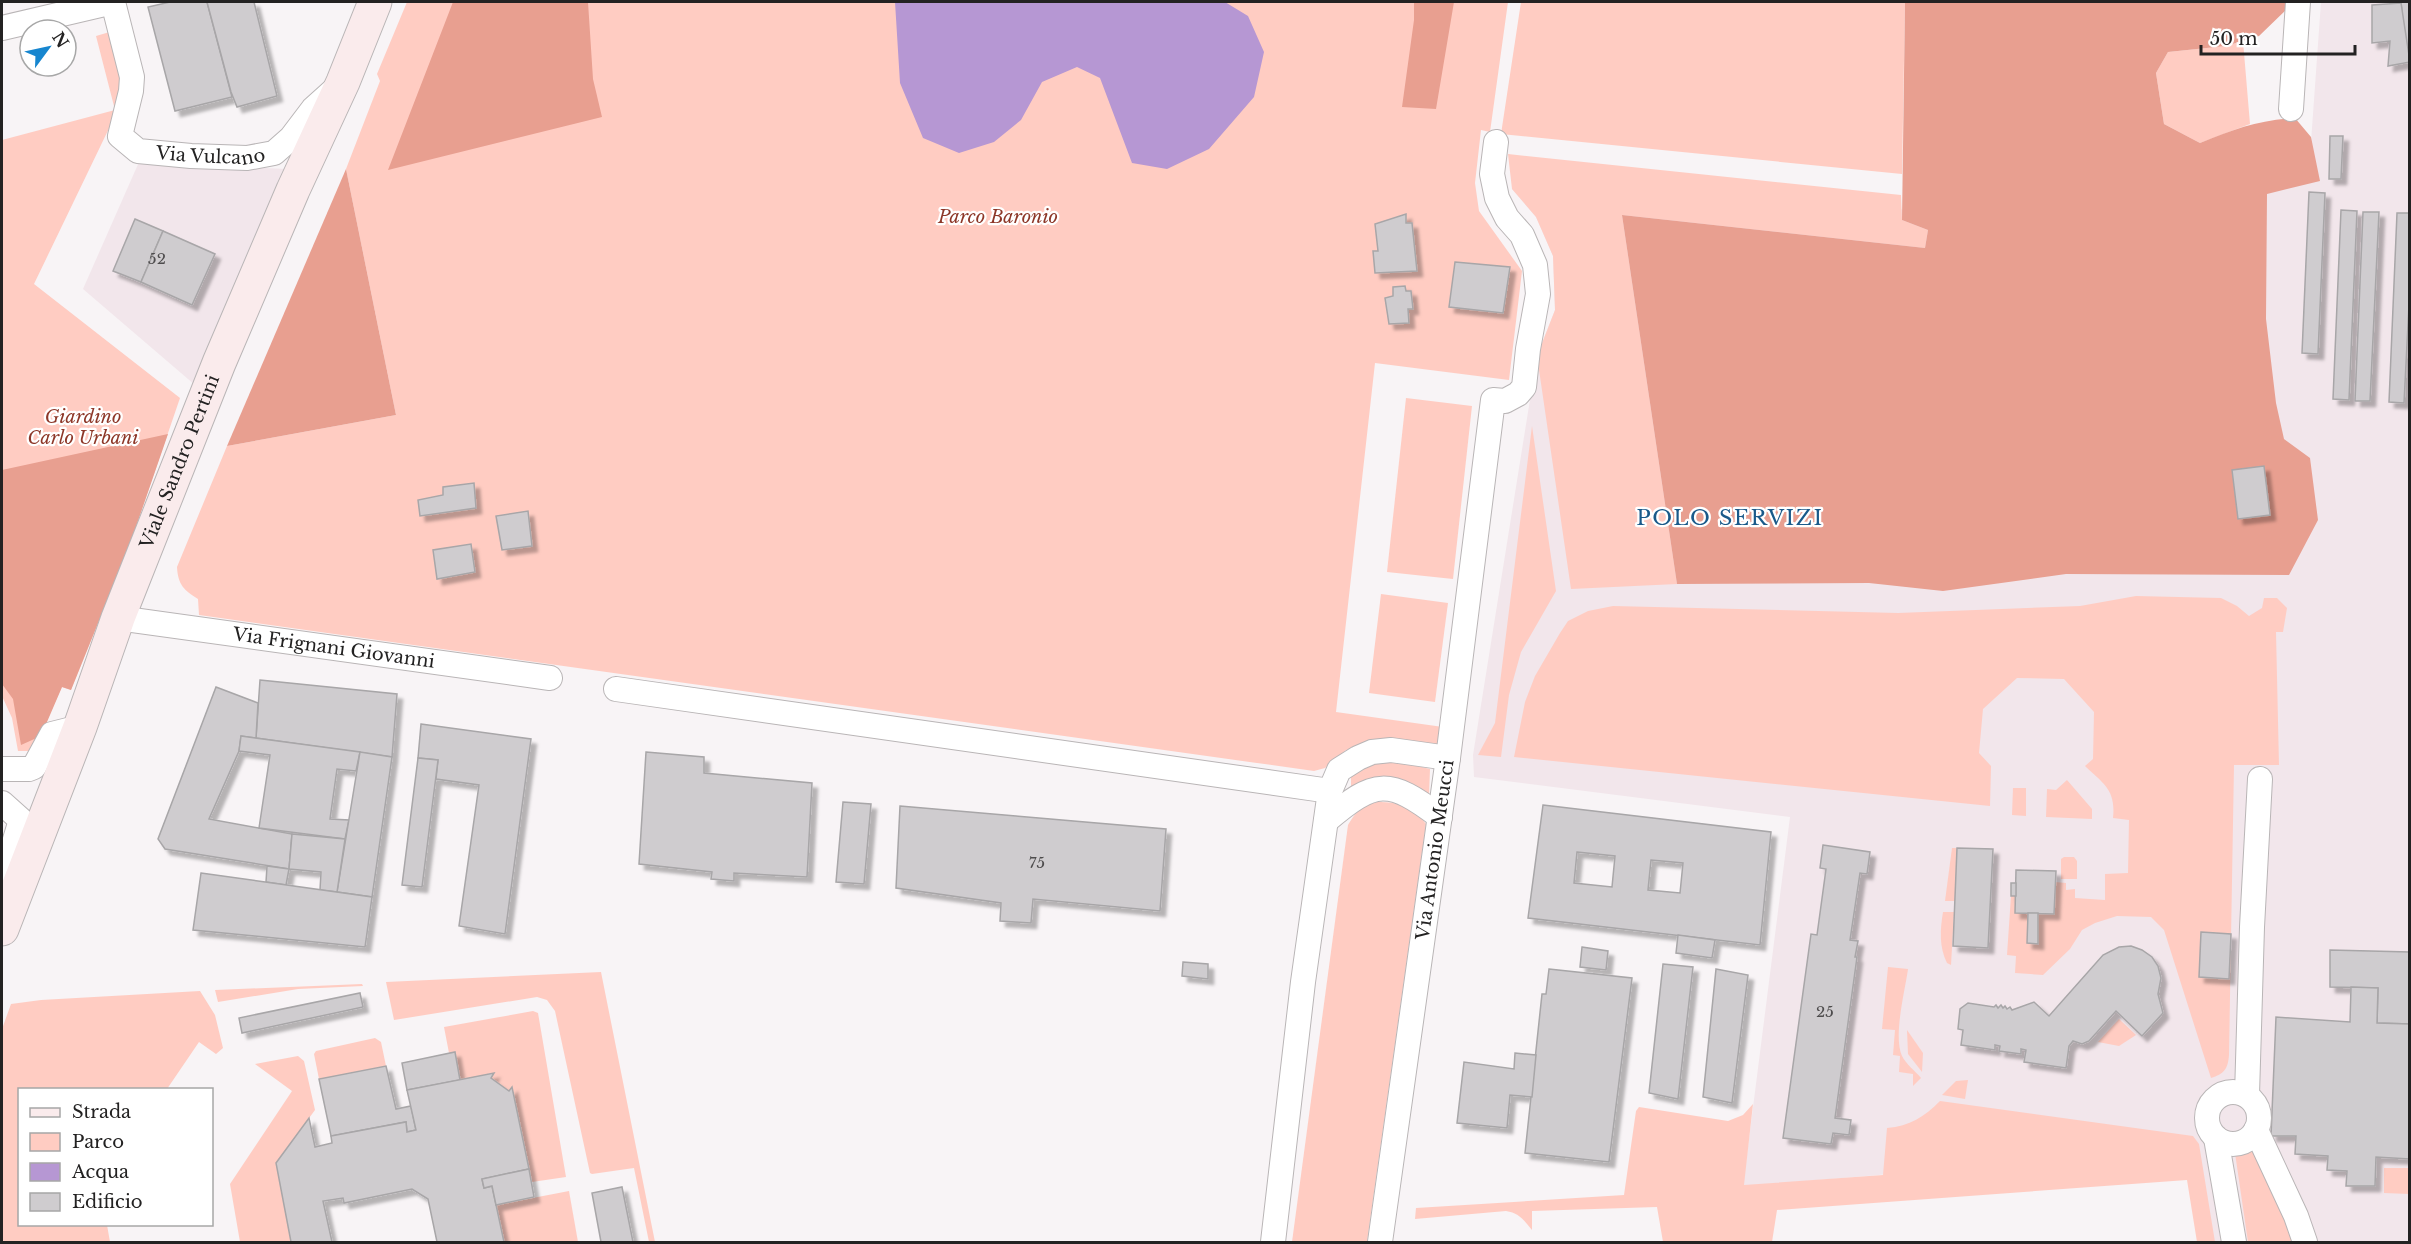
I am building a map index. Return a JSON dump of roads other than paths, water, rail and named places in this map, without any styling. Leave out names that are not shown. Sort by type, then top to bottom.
[{"type":"main road","name":"Viale Sandro Pertini","points":[[2,929],[80,727],[118,618],[219,363],[293,190],[343,82],[375,2]]},
{"type":"street","name":"Via Vulcano","points":[[113,2],[132,77],[131,91],[120,136],[138,151],[248,158],[274,153],[291,138],[314,109],[343,82]]},
{"type":"street","points":[[2,28],[113,2]]},
{"type":"street","points":[[2291,109],[2298,2]]},
{"type":"street","points":[[1448,758],[1493,400],[1505,401],[1518,394],[1524,387],[1538,294],[1535,265],[1522,235],[1507,218],[1497,198],[1492,174],[1496,142]]},
{"type":"street","name":"Via Frignani Giovanni","points":[[118,618],[550,678]]},
{"type":"street","points":[[616,690],[1330,791]]},
{"type":"street","points":[[2,769],[29,770],[34,768],[52,734],[80,727]]},
{"type":"street","name":"Via Antonio Meucci","points":[[1273,1242],[1303,982],[1330,791],[1339,770],[1372,752],[1391,750],[1448,758],[1380,1242]]},
{"type":"street","points":[[2247,1095],[2252,927],[2260,779]]},
{"type":"street","points":[[1326,821],[1363,793],[1378,788],[1397,789],[1440,817]]},
{"type":"street","points":[[2,803],[21,820],[4,876],[13,898]]},
{"type":"street","points":[[2216,1138],[2230,1144],[2238,1144],[2246,1141],[2256,1130],[2259,1115],[2257,1107],[2247,1095],[2240,1092],[2224,1093],[2212,1101],[2206,1116],[2207,1125],[2216,1138],[2234,1242]]},
{"type":"street","points":[[2256,1130],[2296,1216],[2305,1242]]},
{"type":"water","points":[[895,2],[1225,2],[1248,16],[1264,52],[1254,97],[1209,149],[1167,169],[1132,163],[1100,78],[1077,67],[1042,82],[1021,120],[994,142],[959,153],[923,138],[900,83]]},
{"type":"district","name":"POLO SERVIZI","points":[[1730,518]]},
{"type":"park label","name":"Parco Baronio","points":[[998,217]]},
{"type":"park label","name":"Giardino Carlo Urbani","points":[[83,427]]}]
